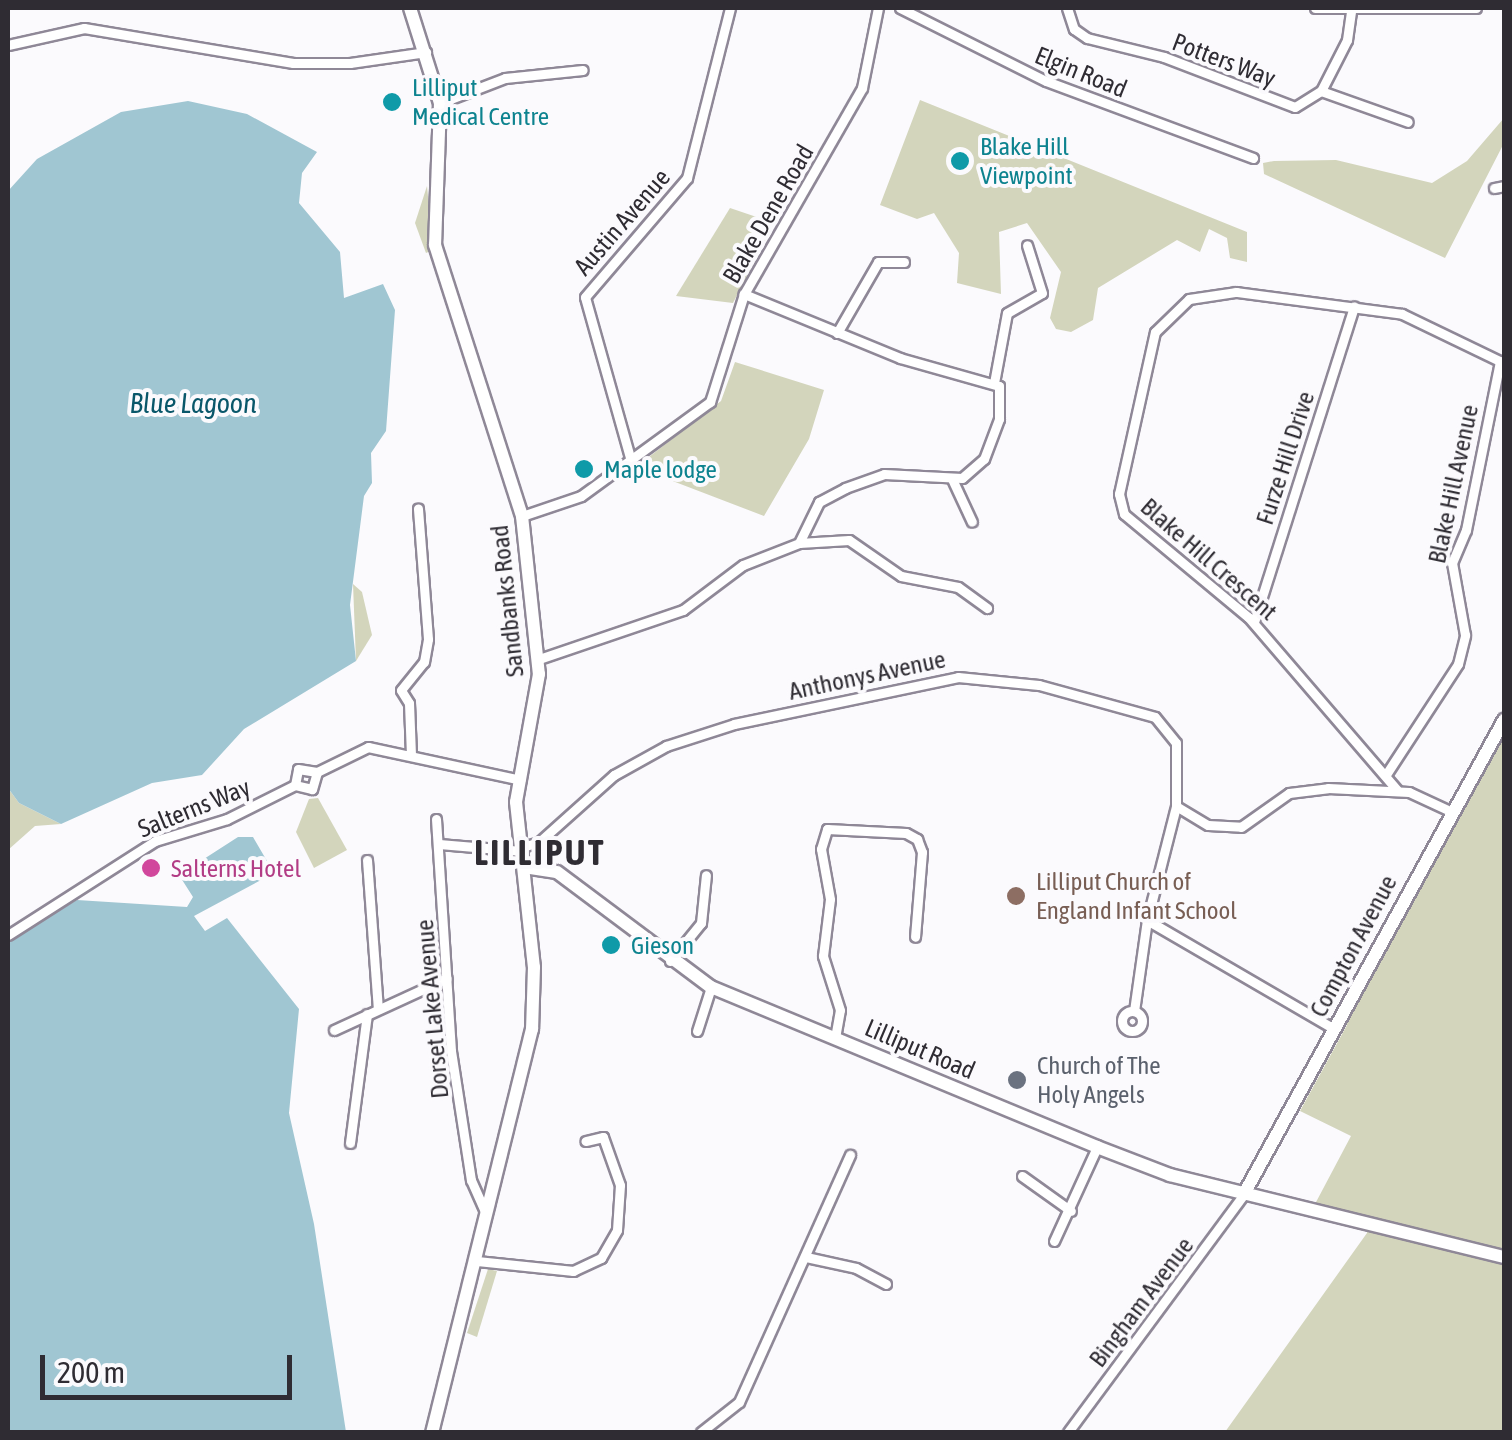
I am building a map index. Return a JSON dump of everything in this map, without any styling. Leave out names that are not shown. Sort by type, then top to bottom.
[{"type":"street","name":"Sandbanks Road","points":[[410,8],[440,103],[438,255],[522,516],[539,659],[537,714],[520,780],[535,1004],[497,1180],[432,1432]]},
{"type":"street","name":"Austin Avenue","points":[[631,461],[585,297],[686,178],[730,8]]},
{"type":"street","name":"Blake Dene Road","points":[[522,516],[568,504],[710,402],[744,294],[862,88],[878,8]]},
{"type":"street","name":"Elgin Road","points":[[900,8],[1046,81],[1253,158]]},
{"type":"street","name":"Potters Way","points":[[1067,8],[1074,29],[1087,38],[1164,57],[1279,104],[1301,105],[1321,91]]},
{"type":"street","points":[[1315,8],[1476,8]]},
{"type":"street","points":[[1351,10],[1346,40],[1321,91],[1408,122]]},
{"type":"street","points":[[8,45],[84,28],[293,63],[350,63],[426,52]]},
{"type":"street","points":[[440,103],[505,78],[583,70]]},
{"type":"street","points":[[994,383],[1005,320],[1016,306],[1037,298],[1043,288],[1027,245]]},
{"type":"street","points":[[838,334],[878,262],[904,262]]},
{"type":"street","name":"Blake Hill Crescent","points":[[1398,790],[1254,622],[1124,514],[1120,494],[1155,332],[1178,304],[1203,293],[1354,306],[1402,314],[1502,362]]},
{"type":"street","points":[[744,294],[838,334],[994,383],[1003,394],[991,445],[971,474],[952,480],[872,476],[820,502],[799,543]]},
{"type":"street","name":"Furze Hill Drive","points":[[1254,622],[1354,306]]},
{"type":"street","name":"Blake Hill Avenue","points":[[1387,773],[1458,664],[1465,635],[1452,563],[1466,530],[1502,362]]},
{"type":"street","points":[[952,480],[972,522]]},
{"type":"street","points":[[411,755],[409,703],[401,690],[428,652],[418,508]]},
{"type":"street","points":[[539,659],[663,621],[753,560],[799,543],[849,540],[900,576],[958,587],[987,608]]},
{"type":"street","name":"Anthonys Avenue","points":[[522,849],[539,842],[614,775],[666,746],[753,720],[958,676],[1039,685],[1154,717],[1176,743],[1176,806],[1147,920],[1134,1011]]},
{"type":"street","name":"Compton Avenue","points":[[1244,1194],[1504,720]]},
{"type":"street","name":"Salterns Way","points":[[295,784],[298,768],[317,772],[368,747],[520,780]]},
{"type":"street","name":"Salterns Way","points":[[8,935],[154,841],[228,819],[295,784],[312,789],[317,772]]},
{"type":"street","points":[[1176,806],[1226,830],[1299,790],[1398,790],[1452,812]]},
{"type":"street","name":"Dorset Lake Avenue","points":[[436,819],[447,978],[471,1171],[477,1204],[488,1216]]},
{"type":"street","points":[[835,1038],[840,1010],[823,956],[830,909],[822,848],[827,830],[917,839],[922,852],[915,937]]},
{"type":"street","points":[[439,844],[522,849]]},
{"type":"street","points":[[350,1143],[372,1012],[367,860]]},
{"type":"street","name":"Lilliput Road","points":[[524,867],[557,872],[670,961],[711,987],[1097,1147],[1244,1194],[1504,1257]]},
{"type":"street","points":[[670,961],[701,923],[706,875]]},
{"type":"street","points":[[1147,920],[1334,1029]]},
{"type":"street","points":[[334,1030],[447,978]]},
{"type":"street","points":[[697,1031],[711,987]]},
{"type":"street","points":[[477,1261],[573,1271],[606,1252],[621,1214],[619,1177],[603,1136],[585,1141]]},
{"type":"street","points":[[1054,1241],[1097,1147]]},
{"type":"street","points":[[701,1432],[739,1402],[850,1155]]},
{"type":"street","points":[[471,1171],[497,1180]]},
{"type":"street","points":[[1022,1176],[1070,1211]]},
{"type":"street","name":"Bingham Avenue","points":[[1068,1432],[1244,1194]]},
{"type":"street","points":[[806,1258],[864,1271],[886,1284]]},
{"type":"green space","points":[[920,100],[1247,232],[1247,262],[1230,258],[1227,238],[1209,229],[1200,252],[1177,240],[1098,288],[1093,320],[1071,332],[1056,329],[1050,318],[1061,272],[1027,223],[999,232],[1001,294],[957,283],[959,253],[934,213],[917,219],[880,205]]},
{"type":"green space","points":[[1504,118],[1504,143],[1445,258],[1264,174],[1263,163],[1336,160],[1432,183],[1467,161]]},
{"type":"green space","points":[[427,186],[433,250],[426,253],[415,223]]},
{"type":"green space","points":[[730,208],[774,223],[733,303],[676,296]]},
{"type":"green space","points":[[735,362],[824,390],[809,439],[764,516],[636,467],[721,401]]},
{"type":"green space","points":[[353,584],[362,592],[372,635],[356,661]]},
{"type":"green space","points":[[1504,720],[1504,1432],[1225,1432],[1367,1233],[1370,1217],[1315,1204],[1351,1136],[1300,1111],[1347,1025],[1339,1020]]},
{"type":"green space","points":[[8,788],[19,803],[61,824],[35,826],[8,850]]},
{"type":"green space","points":[[318,798],[347,850],[314,868],[296,832],[309,799]]},
{"type":"green space","points":[[488,1269],[497,1271],[477,1337],[467,1333]]},
{"type":"water","name":"Blue Lagoon","points":[[188,101],[247,114],[317,152],[302,173],[299,203],[340,252],[344,298],[383,284],[395,310],[386,431],[371,453],[372,483],[364,496],[350,605],[356,661],[244,729],[202,775],[152,783],[61,824],[19,803],[8,788],[8,191],[37,159],[121,112]]},
{"type":"water","points":[[238,837],[253,837],[274,873],[194,916],[205,931],[227,918],[299,1009],[289,1113],[314,1224],[346,1432],[8,1432],[8,941],[77,900],[187,907],[193,897],[179,875]]},
{"type":"place","name":"Lilliput Medical Centre","points":[[392,102]]},
{"type":"place","name":"Blake Hill Viewpoint","points":[[960,161]]},
{"type":"place","name":"Maple lodge","points":[[584,469]]},
{"type":"place","name":"Salterns Hotel","points":[[151,868]]},
{"type":"place","name":"Lilliput Church of England Infant School","points":[[1016,896]]},
{"type":"place","name":"Gieson","points":[[611,945]]},
{"type":"place","name":"Church of The Holy Angels","points":[[1017,1080]]},
{"type":"district","name":"LILLIPUT","points":[[540,852]]}]
